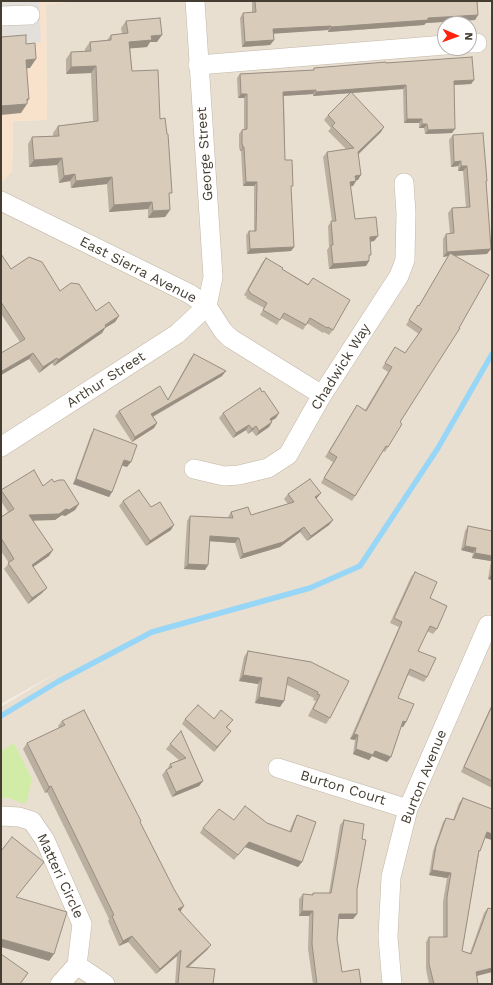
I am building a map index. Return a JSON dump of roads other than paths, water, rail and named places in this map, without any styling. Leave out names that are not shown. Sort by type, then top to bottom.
[{"type":"street","name":"George Street","points":[[195,1],[213,277],[207,306]]},
{"type":"street","points":[[1,16],[30,15]]},
{"type":"street","points":[[198,65],[437,46]]},
{"type":"street","name":"Chadwick Way","points":[[194,469],[224,476],[238,475],[268,468],[288,455],[322,395],[399,276],[405,260],[406,213],[404,183]]},
{"type":"street","name":"East Sierra Avenue","points":[[1,201],[190,294],[207,306],[223,331],[230,338],[322,395]]},
{"type":"street","name":"Arthur Street","points":[[1,447],[177,334],[207,306]]},
{"type":"street","name":"Burton Avenue","points":[[392,984],[388,937],[391,876],[408,809],[490,626]]},
{"type":"street","name":"Burton Court","points":[[278,768],[408,809]]},
{"type":"street","name":"Matteri Circle","points":[[1,816],[19,817],[32,821],[45,840],[82,924],[77,965]]},
{"type":"street","points":[[60,984],[77,965],[105,984]]},
{"type":"waterway","points":[[1,716],[59,681],[152,632],[310,588],[360,566],[438,448],[492,354]]}]
